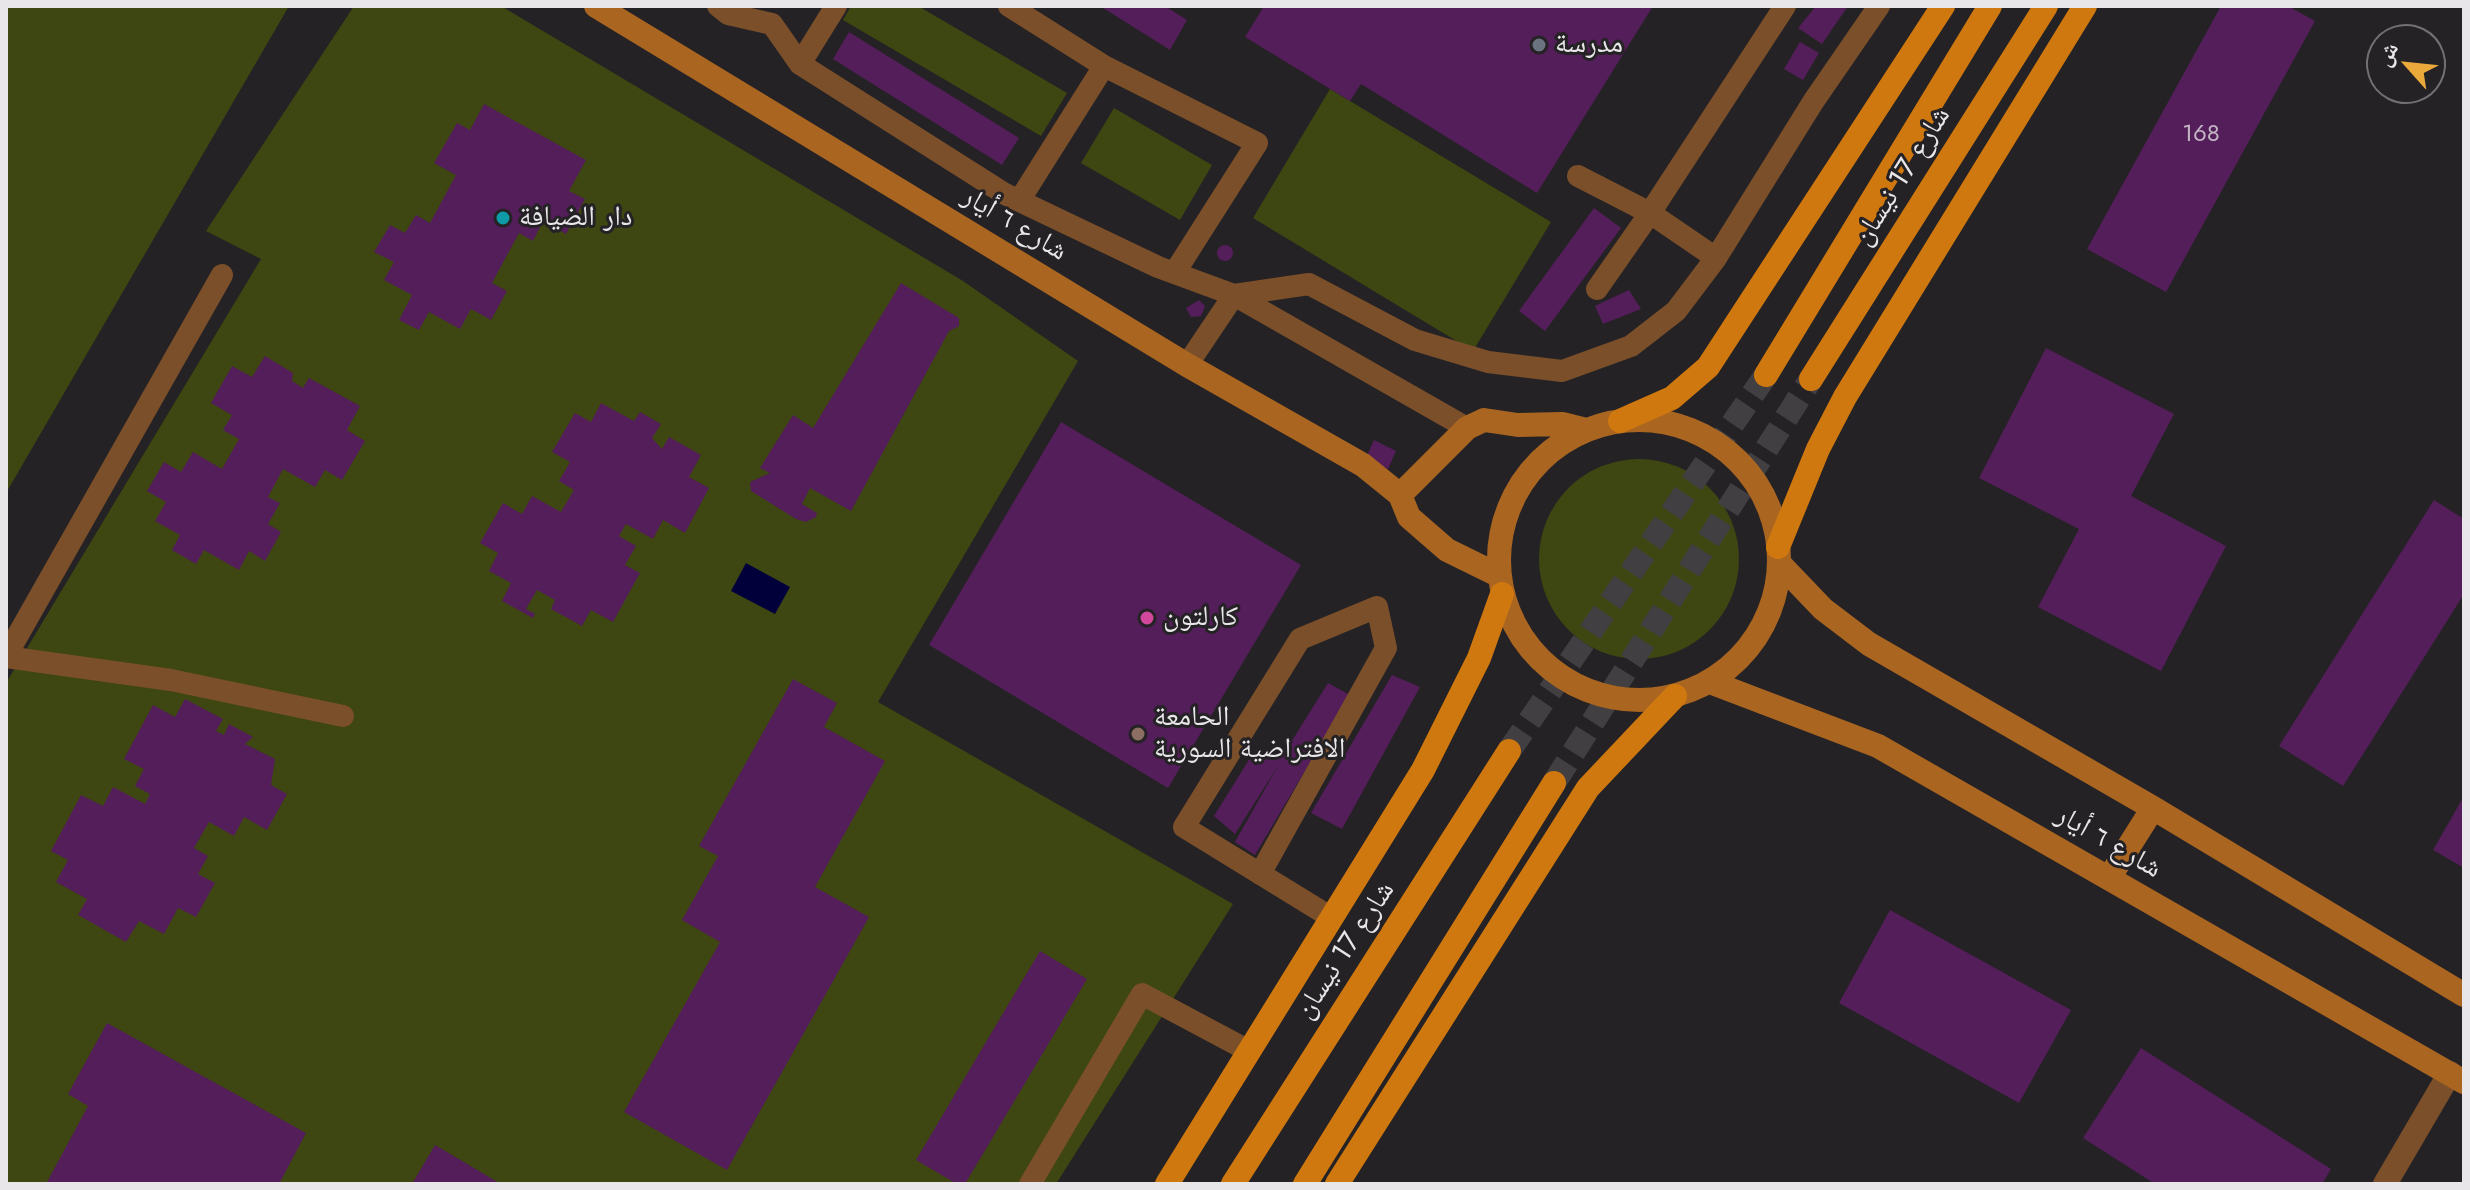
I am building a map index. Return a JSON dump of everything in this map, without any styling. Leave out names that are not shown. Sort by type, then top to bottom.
[{"type":"main road","name":"شارع ٦ أيار","points":[[596,6],[1187,365],[1363,465],[1400,495],[1409,517],[1447,550],[1501,585]]},
{"type":"main road","points":[[1943,6],[1708,367],[1672,398],[1620,421],[1586,430],[1551,451],[1523,482],[1505,518],[1498,559],[1501,585],[1516,629],[1538,659],[1568,682],[1602,696],[1638,701],[1675,696],[1710,682],[1746,651],[1770,610],[1779,555],[1818,449],[1845,397],[2085,6]]},
{"type":"main road","name":"شارع 17 نيسان","points":[[1766,375],[1990,6]]},
{"type":"main road","name":"شارع 17 نيسان","points":[[1811,379],[2046,6]]},
{"type":"main road","points":[[1400,495],[1467,428],[1484,420],[1518,425],[1562,424],[1586,430]]},
{"type":"main road","points":[[1620,421],[1652,420],[1684,427],[1713,441],[1738,461],[1758,486],[1772,515],[1779,555]]},
{"type":"main road","name":"شارع ٦ أيار","points":[[1779,555],[1823,609],[1869,644],[2153,808],[2464,995]]},
{"type":"main road","points":[[1167,1184],[1453,715],[1479,658],[1501,585]]},
{"type":"main road","name":"شارع ٦ أيار","points":[[1710,682],[1823,722],[1878,746],[2457,1078]]},
{"type":"main road","points":[[1337,1184],[1570,813],[1588,788],[1675,696]]},
{"type":"main road","name":"شارع 17 نيسان","points":[[1233,1184],[1509,751]]},
{"type":"main road","points":[[1305,1184],[1554,783]]},
{"type":"main road","points":[[2109,878],[2153,808]]},
{"type":"street","points":[[2385,1184],[2457,1078]]},
{"type":"lane","points":[[718,6],[728,14],[778,15],[800,64],[1019,201],[1175,272],[1234,295],[1467,428]]},
{"type":"lane","points":[[800,64],[836,6]]},
{"type":"lane","points":[[1009,6],[1104,66],[1257,143],[1175,272]]},
{"type":"lane","points":[[1597,289],[1785,6]]},
{"type":"lane","points":[[1187,365],[1234,295],[1309,284],[1415,340],[1488,362],[1562,371],[1631,346],[1676,311],[1716,258],[1813,102],[1879,6]]},
{"type":"lane","points":[[1019,201],[1104,66]]},
{"type":"lane","points":[[1578,176],[1650,213],[1716,258]]},
{"type":"lane","points":[[222,275],[6,657],[171,680],[343,716]]},
{"type":"lane","points":[[1260,874],[1386,648],[1377,607],[1300,639],[1184,827],[1260,874],[1332,918]]},
{"type":"lane","points":[[1030,1184],[1142,994],[1249,1051]]},
{"type":"green space","points":[[6,6],[289,6],[6,493]]},
{"type":"green space","points":[[354,6],[501,6],[963,281],[1078,361],[878,702],[1233,904],[1056,1184],[6,1184],[6,683],[261,259],[206,231]]},
{"type":"green space","points":[[851,6],[918,6],[1067,93],[1041,136],[843,20]]},
{"type":"green space","points":[[1330,89],[1551,222],[1473,351],[1253,218]]},
{"type":"green space","points":[[1114,108],[1212,165],[1180,220],[1081,163]]},
{"type":"green space","points":[[1639,459],[1677,466],[1710,488],[1732,521],[1739,559],[1732,597],[1710,630],[1677,652],[1639,659],[1601,652],[1568,630],[1546,597],[1539,559],[1546,521],[1568,488],[1601,466]]},
{"type":"shaded area","points":[[746,563],[790,587],[775,614],[731,591]]},
{"type":"building","points":[[1100,6],[1165,6],[1187,20],[1170,50]]},
{"type":"building","points":[[1264,6],[1653,6],[1537,193],[1361,84],[1350,101],[1245,37]]},
{"type":"building","points":[[1816,6],[1848,6],[1822,44],[1798,28]]},
{"type":"building","points":[[2221,6],[2288,6],[2315,21],[2166,292],[2087,249]]},
{"type":"building","points":[[849,32],[1019,138],[1002,165],[833,59]]},
{"type":"building","points":[[1800,42],[1819,53],[1803,80],[1784,69]]},
{"type":"building","name":"دار الضيافة","points":[[484,104],[586,160],[569,191],[585,199],[566,234],[543,221],[533,241],[519,233],[492,283],[507,291],[491,320],[471,309],[460,329],[429,312],[419,330],[399,320],[412,295],[384,280],[394,262],[374,252],[390,225],[405,233],[416,215],[430,223],[456,175],[434,163],[457,123],[470,130]]},
{"type":"building","points":[[1594,208],[1621,228],[1545,331],[1519,311]]},
{"type":"building","points":[[1225,245],[1231,247],[1231,259],[1225,261],[1219,259],[1217,253],[1219,247]]},
{"type":"building","points":[[901,283],[959,318],[959,326],[949,331],[851,511],[810,488],[802,504],[817,513],[816,517],[806,522],[796,519],[751,491],[750,482],[770,473],[760,468],[793,415],[813,428]]},
{"type":"building","points":[[1629,290],[1641,309],[1603,324],[1595,306]]},
{"type":"building","points":[[1199,300],[1205,306],[1201,316],[1191,317],[1186,308]]},
{"type":"building","points":[[2046,348],[2174,414],[2131,496],[2226,546],[2161,671],[2038,607],[2079,529],[1979,478]]},
{"type":"building","points":[[265,356],[293,373],[292,381],[303,388],[309,378],[360,406],[347,430],[365,441],[342,480],[325,470],[315,487],[283,469],[268,497],[280,503],[268,524],[281,532],[265,561],[249,551],[239,570],[204,550],[196,564],[172,550],[180,535],[155,521],[166,502],[147,491],[164,462],[181,472],[193,452],[222,469],[239,439],[223,430],[232,415],[211,403],[232,366],[252,377]]},
{"type":"building","points":[[601,403],[634,421],[640,412],[661,424],[652,438],[662,449],[669,437],[701,455],[689,477],[709,488],[685,533],[663,520],[653,539],[626,524],[619,536],[636,546],[625,565],[640,573],[613,622],[591,610],[582,626],[551,609],[555,600],[537,590],[526,609],[535,614],[533,618],[502,601],[511,583],[489,571],[498,553],[480,543],[503,503],[522,514],[532,496],[561,512],[574,490],[559,481],[570,462],[552,452],[575,413],[591,422]]},
{"type":"building","points":[[1061,422],[1301,565],[1168,788],[929,645]]},
{"type":"building","points":[[1374,440],[1396,451],[1388,469],[1366,458]]},
{"type":"building","points":[[2434,500],[2464,519],[2464,594],[2343,786],[2279,746]]},
{"type":"building","points":[[1392,675],[1420,687],[1342,829],[1311,813]]},
{"type":"building","points":[[793,679],[837,703],[824,727],[885,761],[815,887],[869,917],[727,1170],[624,1112],[720,942],[682,920],[718,856],[699,846]]},
{"type":"building","points":[[1328,683],[1350,695],[1255,855],[1235,842],[1278,766],[1235,834],[1214,816],[1250,758],[1288,747]]},
{"type":"building","points":[[185,699],[223,719],[216,731],[224,735],[229,724],[253,737],[245,744],[275,759],[271,785],[287,794],[267,830],[244,817],[234,836],[209,822],[194,848],[208,856],[198,874],[215,883],[196,917],[178,908],[164,934],[139,921],[126,942],[78,915],[87,899],[56,882],[68,860],[51,851],[81,795],[103,806],[113,787],[145,804],[150,794],[135,786],[144,769],[124,759],[153,705],[175,717]]},
{"type":"building","points":[[2464,796],[2464,868],[2433,850]]},
{"type":"building","points":[[1890,910],[2071,1010],[2019,1103],[1839,1003]]},
{"type":"building","points":[[1040,951],[1087,979],[965,1184],[957,1184],[916,1160]]},
{"type":"building","points":[[107,1023],[306,1133],[279,1184],[46,1184],[88,1106],[68,1094]]},
{"type":"building","points":[[2141,1048],[2331,1169],[2322,1184],[2155,1184],[2083,1138]]},
{"type":"building","points":[[435,1145],[501,1184],[412,1184]]},
{"type":"tunnel","points":[[1509,751],[1766,375]]},
{"type":"tunnel","points":[[1554,783],[1811,379]]},
{"type":"place","name":"مدرسة","points":[[1539,45]]},
{"type":"place","name":"دار الضيافة","points":[[503,218]]},
{"type":"place","name":"كارلتون","points":[[1147,618]]},
{"type":"place","name":"الحامعة الافتراضية السورية","points":[[1138,734]]}]
